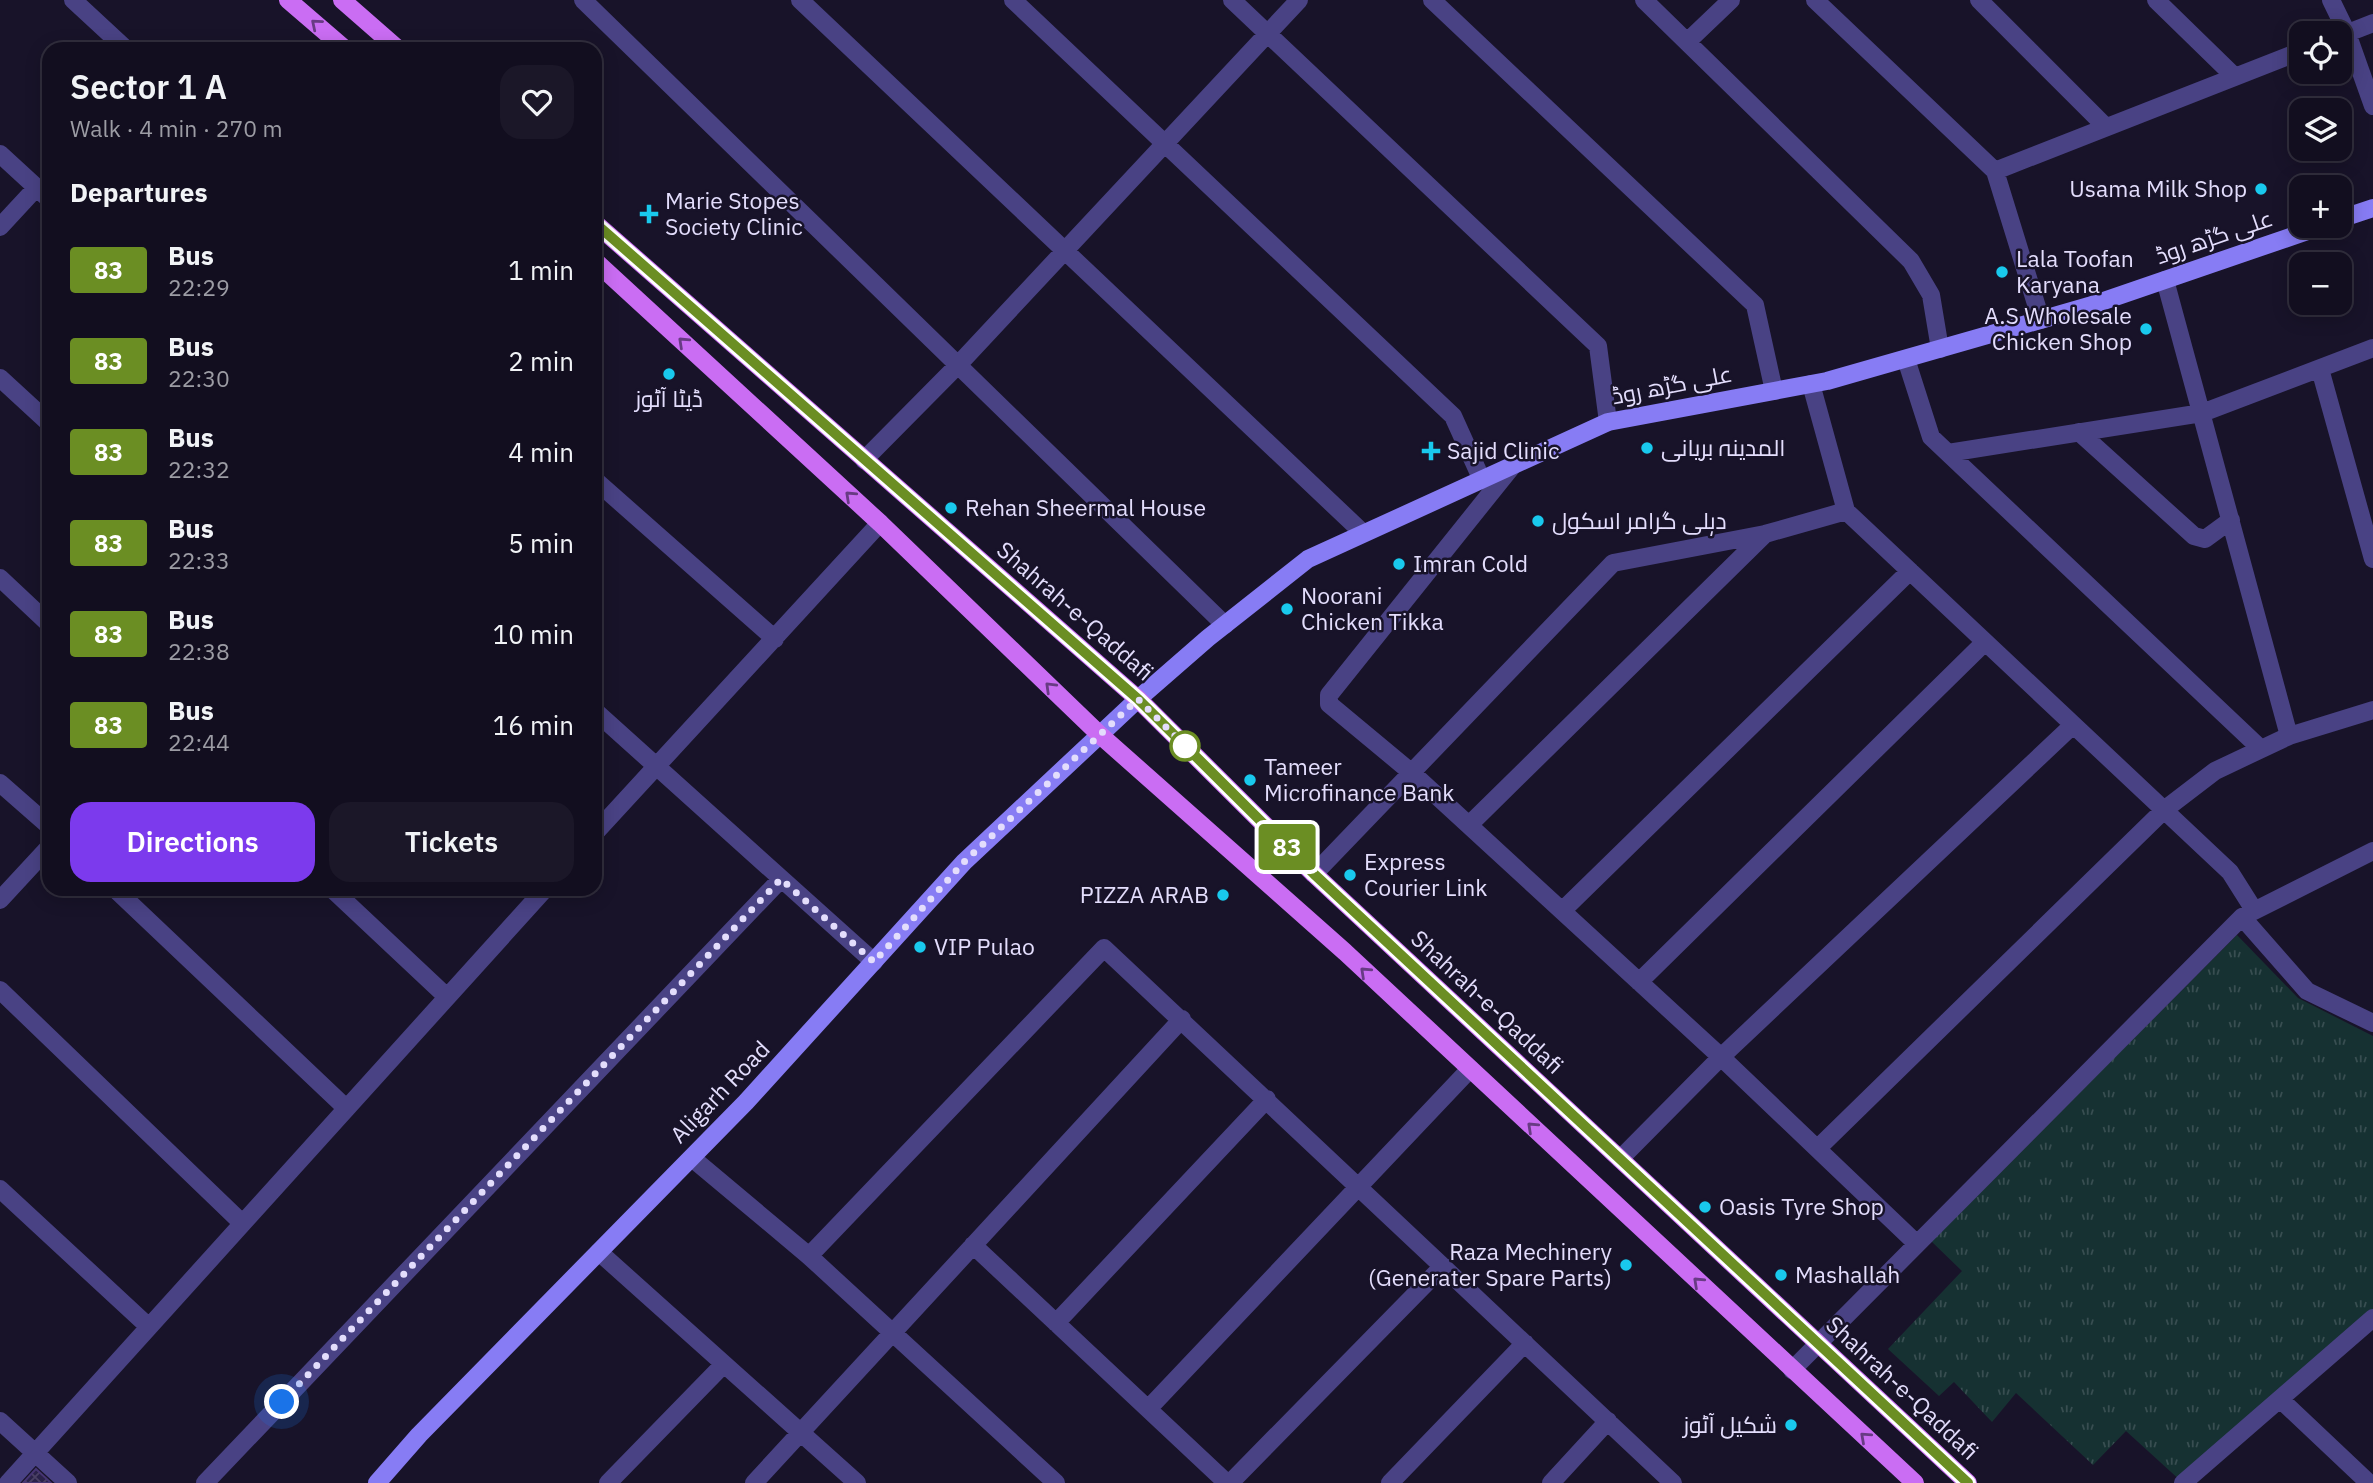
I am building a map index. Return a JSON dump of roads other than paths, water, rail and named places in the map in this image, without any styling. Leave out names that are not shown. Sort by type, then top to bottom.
[{"type":"main road","points":[[288,0],[337,42]]},
{"type":"main road","points":[[342,0],[390,42]]},
{"type":"main road","points":[[2352,215],[2373,208]]},
{"type":"main road","name":"Shahrah-e-Qaddafi","points":[[602,234],[1138,699],[1314,874],[1968,1483]]},
{"type":"main road","name":"علی گڑھ روڈ","points":[[1099,734],[1225,625],[1308,559],[1608,422],[1811,384],[1906,359],[2041,320],[2289,237]]},
{"type":"main road","points":[[602,267],[880,523],[1099,734],[1335,944],[1915,1483]]},
{"type":"main road","name":"Aligarh Road","points":[[377,1483],[419,1435],[692,1158],[964,862],[1099,734]]},
{"type":"street","points":[[73,0],[118,42]]},
{"type":"street","points":[[583,0],[1225,625]]},
{"type":"street","points":[[800,0],[1363,533]]},
{"type":"street","points":[[1013,0],[1167,142],[1453,416],[1481,478]]},
{"type":"street","points":[[1232,0],[1598,346],[1608,422]]},
{"type":"street","points":[[864,460],[958,365],[1299,0]]},
{"type":"street","points":[[1432,0],[1755,305],[1774,391]]},
{"type":"street","points":[[1644,0],[1911,261],[1931,295],[1940,349]]},
{"type":"street","points":[[1687,42],[1731,0]]},
{"type":"street","points":[[1815,0],[1995,171],[2041,320]]},
{"type":"street","points":[[1979,0],[2106,127]]},
{"type":"street","points":[[2156,0],[2235,77]]},
{"type":"street","points":[[2331,0],[2339,21]]},
{"type":"street","points":[[2352,32],[2373,23]]},
{"type":"street","points":[[2352,55],[2373,106]]},
{"type":"street","points":[[1995,171],[2289,56]]},
{"type":"street","points":[[0,154],[42,192]]},
{"type":"street","points":[[0,227],[42,194]]},
{"type":"street","points":[[2165,280],[2289,736]]},
{"type":"street","points":[[1948,453],[2202,413],[2373,348]]},
{"type":"street","points":[[1906,359],[1931,437],[2261,749]]},
{"type":"street","points":[[2320,369],[2373,559]]},
{"type":"street","points":[[0,378],[42,417]]},
{"type":"street","points":[[1811,384],[1846,512],[2230,872],[2248,914],[2307,991],[2373,1023]]},
{"type":"street","points":[[2079,432],[2194,536],[2205,539],[2231,520]]},
{"type":"street","points":[[1514,464],[1328,700],[1412,773],[1721,1057],[1917,1244]]},
{"type":"street","points":[[602,486],[775,639]]},
{"type":"street","points":[[1314,874],[1613,563],[1765,534],[1846,512]]},
{"type":"street","points":[[602,825],[880,523]]},
{"type":"street","points":[[1469,825],[1765,534]]},
{"type":"street","points":[[1562,911],[1910,571]]},
{"type":"street","points":[[0,578],[42,617]]},
{"type":"street","points":[[1639,982],[1984,642]]},
{"type":"street","points":[[1818,1148],[2164,810],[2215,771],[2289,736],[2373,710]]},
{"type":"street","points":[[602,717],[874,962]]},
{"type":"street","points":[[1620,1159],[1721,1057],[2073,725]]},
{"type":"street","points":[[0,783],[42,820]]},
{"type":"street","points":[[1792,1370],[2248,914],[2326,872],[2373,851]]},
{"type":"street","points":[[0,900],[42,855]]},
{"type":"street","points":[[205,1483],[781,879]]},
{"type":"street","points":[[123,896],[346,1108]]},
{"type":"street","points":[[339,896],[447,997]]},
{"type":"street","points":[[8,1483],[539,896]]},
{"type":"street","points":[[809,1256],[1104,948],[1673,1483]]},
{"type":"street","points":[[0,990],[242,1223]]},
{"type":"street","points":[[754,1483],[1182,1019]]},
{"type":"street","points":[[1148,1409],[1470,1069]]},
{"type":"street","points":[[1056,1324],[1267,1099]]},
{"type":"street","points":[[692,1158],[809,1256],[1056,1483]]},
{"type":"street","points":[[0,1189],[149,1327]]},
{"type":"street","points":[[973,1245],[1228,1483],[1443,1266]]},
{"type":"street","points":[[599,1252],[857,1483]]},
{"type":"street","points":[[2183,1483],[2370,1326]]},
{"type":"street","points":[[1390,1483],[1525,1343]]},
{"type":"street","points":[[608,1483],[724,1364]]},
{"type":"street","points":[[2280,1399],[2369,1483]]},
{"type":"street","points":[[0,1421],[68,1483]]},
{"type":"street","points":[[1551,1483],[1608,1421]]},
{"type":"place","name":"Usama Milk Shop","points":[[2261,189]]},
{"type":"place","name":"Marie Stopes Society Clinic","points":[[649,214]]},
{"type":"place","name":"Lala Toofan Karyana","points":[[2002,272]]},
{"type":"place","name":"A.S Wholesale Chicken Shop","points":[[2146,329]]},
{"type":"place","name":"ڈیٹا آٹوز","points":[[669,374]]},
{"type":"place","name":"المدینہ بریانی","points":[[1647,448]]},
{"type":"place","name":"Sajid Clinic","points":[[1431,451]]},
{"type":"place","name":"Rehan Sheermal House","points":[[951,508]]},
{"type":"place","name":"دہلی گرامر اسکول","points":[[1538,521]]},
{"type":"place","name":"Imran Cold","points":[[1399,564]]},
{"type":"place","name":"Noorani Chicken Tikka","points":[[1287,609]]},
{"type":"place","name":"Tameer Microfinance Bank","points":[[1250,780]]},
{"type":"place","name":"Express Courier Link","points":[[1350,875]]},
{"type":"place","name":"PIZZA ARAB","points":[[1223,895]]},
{"type":"place","name":"VIP Pulao","points":[[920,947]]},
{"type":"place","name":"Oasis Tyre Shop","points":[[1705,1207]]},
{"type":"place","name":"Raza Mechinery (Generater Spare Parts)","points":[[1626,1265]]},
{"type":"place","name":"Mashallah","points":[[1781,1275]]},
{"type":"place","name":"شکیل آٹوز","points":[[1791,1425]]}]
